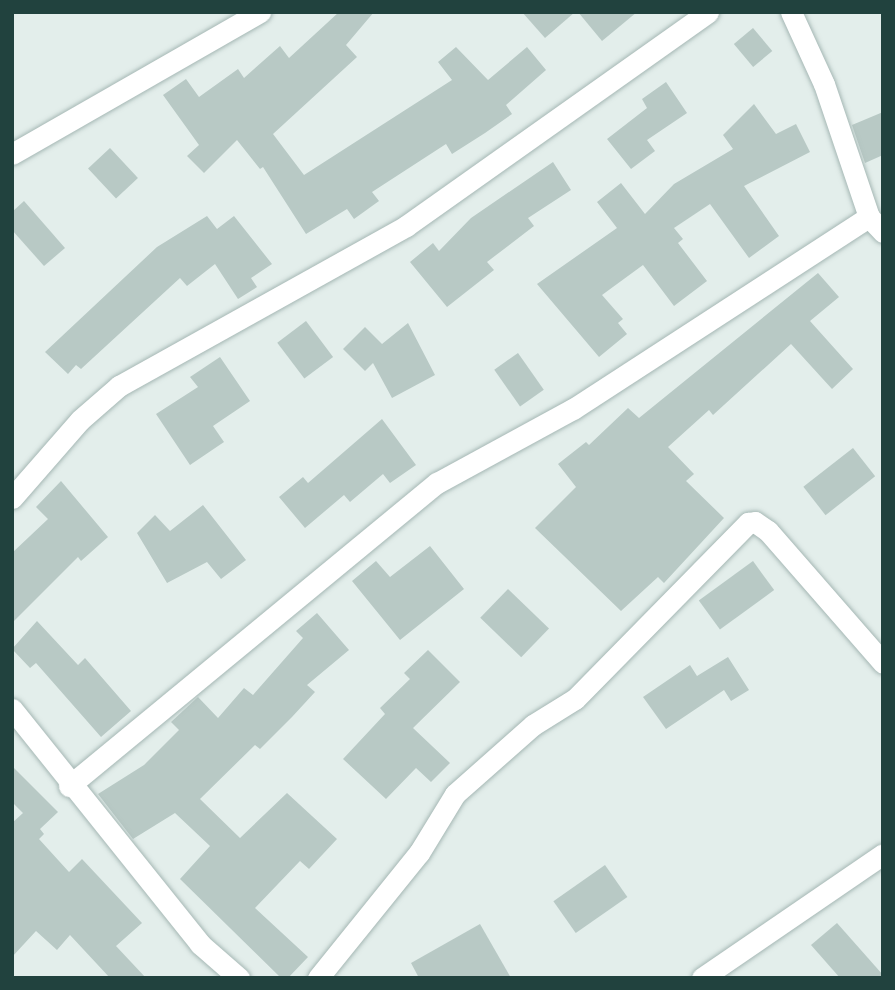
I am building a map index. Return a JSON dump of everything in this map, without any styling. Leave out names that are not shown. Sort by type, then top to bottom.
[{"type":"street","points":[[12,154],[260,12]]},
{"type":"street","points":[[12,498],[80,420],[119,386],[406,226],[708,12]]},
{"type":"street","points":[[69,786],[437,482],[573,409],[876,225],[824,84],[791,12]]},
{"type":"street","points":[[318,978],[419,853],[455,794],[533,725],[575,699],[748,523],[768,531],[883,663]]},
{"type":"street","points":[[12,709],[69,786],[201,944],[239,978]]},
{"type":"street","points":[[702,978],[883,854]]},
{"type":"building","points":[[339,12],[374,12],[346,45],[357,57],[273,134],[304,175],[452,80],[438,62],[456,47],[488,80],[527,47],[546,70],[506,105],[512,114],[485,133],[452,154],[446,144],[372,192],[379,201],[354,219],[347,209],[306,234],[263,167],[260,169],[237,140],[204,173],[187,156],[199,145],[163,95],[186,79],[199,97],[238,69],[244,78],[280,46],[289,58]]},
{"type":"building","points":[[522,12],[575,12],[545,38]]},
{"type":"building","points":[[578,12],[637,12],[602,41]]},
{"type":"building","points":[[753,28],[772,51],[753,67],[734,44]]},
{"type":"building","points":[[666,82],[687,113],[647,140],[655,151],[631,169],[607,139],[647,108],[642,99]]},
{"type":"building","points":[[754,104],[776,134],[796,124],[810,152],[744,186],[779,236],[749,258],[710,204],[674,228],[683,239],[678,243],[707,281],[674,306],[643,265],[602,295],[623,319],[618,323],[627,334],[599,357],[537,284],[617,228],[597,202],[621,183],[645,214],[674,184],[733,149],[723,135]]},
{"type":"building","points":[[883,112],[883,155],[865,163],[852,125]]},
{"type":"building","points":[[110,148],[138,178],[116,198],[88,168]]},
{"type":"building","points":[[553,162],[571,190],[528,218],[534,226],[487,262],[494,270],[447,307],[410,262],[433,243],[439,251],[471,218]]},
{"type":"building","points":[[24,201],[65,248],[44,266],[12,230],[12,212]]},
{"type":"building","points":[[207,216],[217,229],[234,216],[272,264],[251,278],[257,287],[238,299],[215,264],[187,286],[180,278],[81,369],[76,365],[68,374],[45,352],[157,247]]},
{"type":"building","points":[[818,273],[839,297],[810,321],[853,369],[832,389],[791,344],[713,415],[709,410],[668,447],[694,474],[686,481],[724,518],[664,583],[658,577],[621,611],[535,528],[576,487],[558,464],[586,442],[589,445],[628,408],[639,418]]},
{"type":"building","points":[[306,321],[333,357],[304,379],[277,343]]},
{"type":"building","points":[[408,323],[435,375],[392,398],[373,363],[365,371],[343,349],[365,327],[382,344]]},
{"type":"building","points":[[518,353],[544,390],[520,406],[494,370]]},
{"type":"building","points":[[220,357],[250,401],[213,426],[224,442],[190,465],[156,414],[198,387],[190,377]]},
{"type":"building","points":[[382,419],[416,465],[390,483],[383,474],[350,502],[344,495],[305,528],[279,497],[303,477],[308,483]]},
{"type":"building","points":[[853,448],[875,476],[826,515],[803,487]]},
{"type":"building","points":[[61,481],[108,537],[81,561],[78,557],[12,623],[12,553],[48,519],[36,507]]},
{"type":"building","points":[[203,505],[246,560],[221,579],[207,562],[167,583],[137,533],[155,515],[170,531]]},
{"type":"building","points":[[430,546],[464,589],[400,640],[352,581],[376,561],[390,577]]},
{"type":"building","points":[[753,561],[774,590],[720,630],[699,600]]},
{"type":"building","points":[[508,589],[549,629],[521,657],[480,618]]},
{"type":"building","points":[[317,613],[349,650],[307,685],[315,692],[260,749],[255,745],[200,799],[240,838],[287,793],[337,839],[309,869],[300,861],[255,908],[308,957],[288,978],[281,978],[180,879],[210,846],[175,813],[133,839],[98,794],[144,765],[179,730],[171,722],[198,697],[218,718],[244,688],[253,695],[303,638],[296,631]]},
{"type":"building","points":[[37,621],[78,665],[85,658],[131,711],[101,737],[36,663],[30,668],[12,649]]},
{"type":"building","points":[[428,650],[460,682],[413,728],[450,763],[431,782],[416,768],[386,799],[343,759],[385,714],[380,708],[410,679],[404,673]]},
{"type":"building","points":[[728,657],[749,690],[731,701],[724,690],[666,729],[643,697],[690,665],[697,676]]},
{"type":"building","points":[[12,766],[58,812],[40,829],[44,834],[39,839],[69,872],[82,859],[142,923],[116,946],[146,978],[110,978],[70,935],[57,950],[36,931],[12,957],[12,823],[23,813],[12,802]]},
{"type":"building","points":[[605,865],[627,897],[576,933],[553,901]]},
{"type":"building","points":[[837,923],[883,978],[840,978],[811,945]]},
{"type":"building","points":[[480,924],[511,978],[419,978],[411,963]]}]
